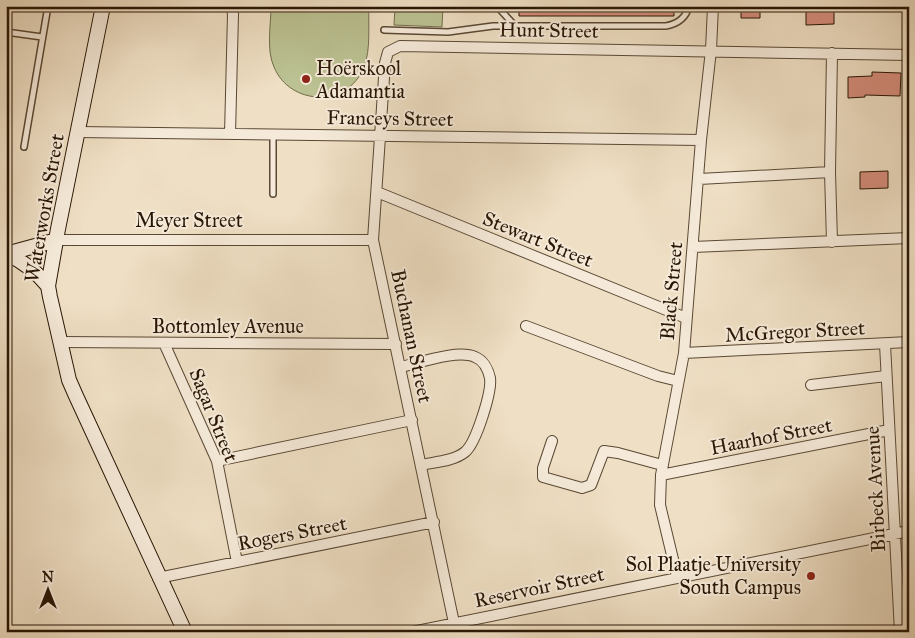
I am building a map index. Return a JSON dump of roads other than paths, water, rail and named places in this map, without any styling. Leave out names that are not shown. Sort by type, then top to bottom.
[{"type":"street","name":"Waterworks Street","points":[[103,6],[48,286],[70,380],[88,428],[185,632]]},
{"type":"street","points":[[230,6],[233,14],[230,134]]},
{"type":"street","name":"Black Street","points":[[677,576],[660,505],[661,470],[684,353],[701,140],[711,50],[713,6]]},
{"type":"street","points":[[6,20],[6,31]]},
{"type":"street","name":"Hunt Street","points":[[388,52],[400,46],[909,55]]},
{"type":"street","name":"Buchanan Street","points":[[388,52],[385,63],[373,240],[455,627]]},
{"type":"street","points":[[832,54],[830,172],[832,242]]},
{"type":"street","name":"Franceys Street","points":[[78,132],[380,134],[701,140]]},
{"type":"street","points":[[699,179],[830,172]]},
{"type":"street","name":"Stewart Street","points":[[377,192],[686,318]]},
{"type":"street","points":[[693,247],[909,238]]},
{"type":"street","name":"Meyer Street","points":[[6,254],[57,240],[373,240]]},
{"type":"street","points":[[6,254],[30,267],[48,286]]},
{"type":"street","points":[[526,326],[658,376],[678,381]]},
{"type":"street","name":"Bottomley Avenue","points":[[60,342],[396,344]]},
{"type":"street","name":"McGregor Street","points":[[684,353],[909,342]]},
{"type":"street","name":"Sagar Street","points":[[164,343],[217,461],[237,562]]},
{"type":"street","name":"Birbeck Avenue","points":[[885,344],[895,534],[904,610],[900,632]]},
{"type":"street","points":[[401,368],[468,355],[481,360],[488,370],[490,380],[480,425],[467,451],[460,456],[422,466]]},
{"type":"street","points":[[811,385],[886,376]]},
{"type":"street","points":[[217,461],[412,420]]},
{"type":"street","name":"Haarhof Street","points":[[661,470],[889,430]]},
{"type":"street","points":[[552,441],[543,468],[543,478],[582,488],[591,485],[604,451],[618,453],[661,470]]},
{"type":"street","name":"Rogers Street","points":[[158,578],[434,522]]},
{"type":"street","name":"Reservoir Street","points":[[412,632],[455,627],[677,576],[909,531]]},
{"type":"lane","points":[[24,147],[48,6]]},
{"type":"lane","points":[[497,6],[515,26]]},
{"type":"lane","points":[[384,30],[448,32],[493,26],[666,26],[675,24],[685,17],[689,6]]},
{"type":"lane","points":[[6,31],[42,37]]},
{"type":"lane","points":[[273,134],[273,194]]},
{"type":"place","name":"Hoërskool Adamantia","points":[[306,79]]},
{"type":"place","name":"Sol Plaatje University South Campus","points":[[811,576]]}]
